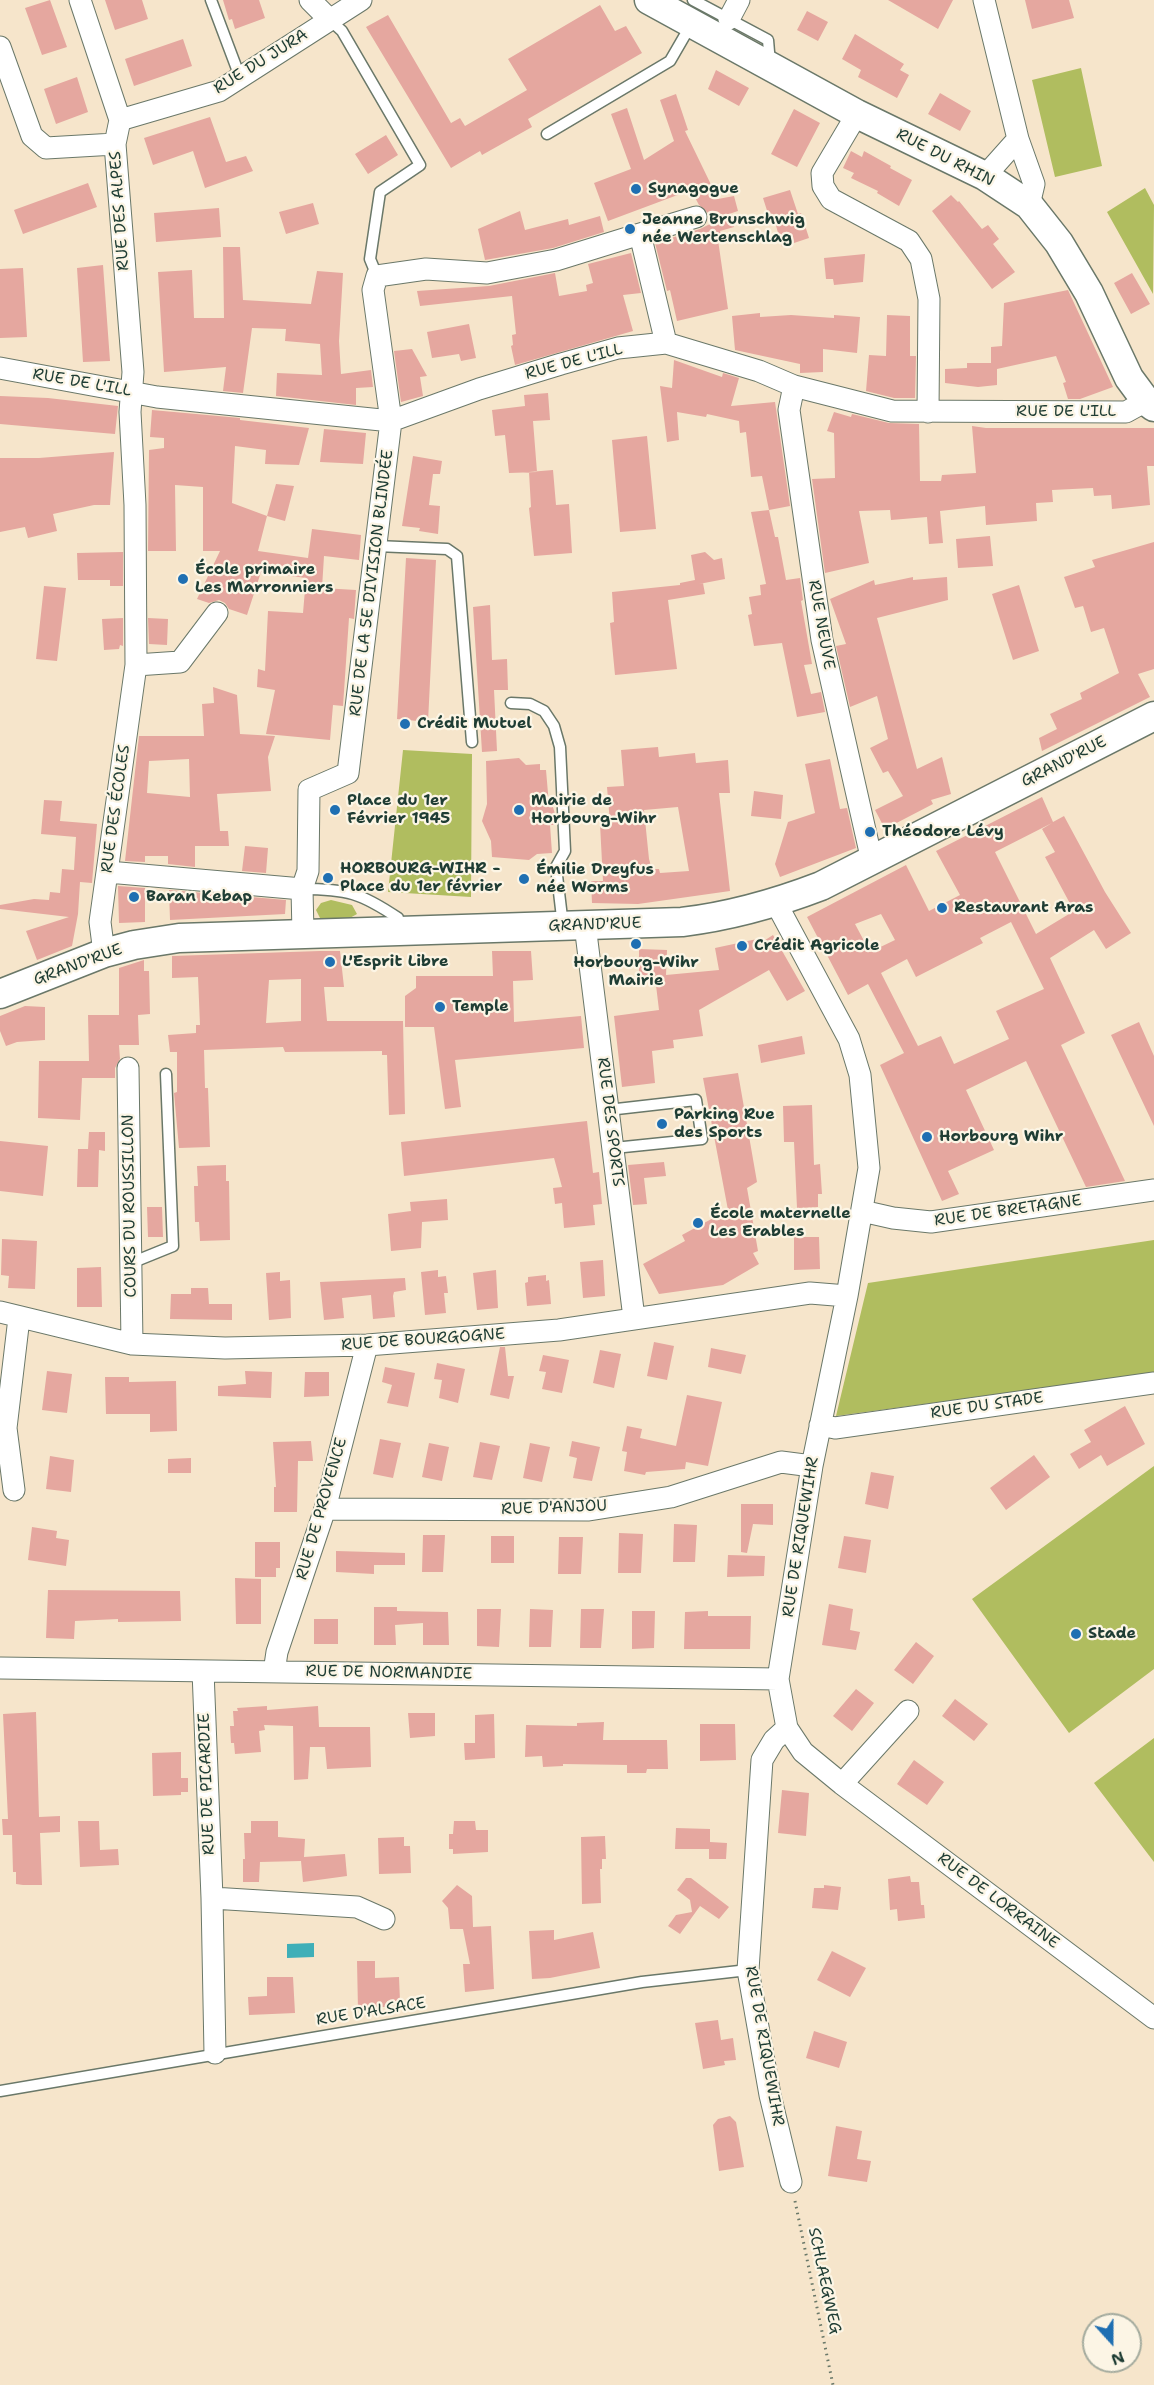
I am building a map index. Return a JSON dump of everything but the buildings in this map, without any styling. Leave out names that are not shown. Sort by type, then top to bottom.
[{"type":"main road","name":"RUE DU RHIN","points":[[650,0],[692,11],[771,67],[857,114],[985,176],[1029,205],[1059,243],[1089,293],[1130,378],[1150,404]]},
{"type":"main road","name":"GRAND'RUE","points":[[0,994],[104,953],[134,945],[179,938],[574,926],[692,921],[724,917],[776,903],[821,886],[1154,716]]},
{"type":"street","points":[[80,0],[120,120]]},
{"type":"street","points":[[310,0],[329,19]]},
{"type":"street","name":"RUE DU JURA","points":[[120,120],[219,91],[361,0]]},
{"type":"street","points":[[984,0],[1018,139],[1034,184],[1029,205]]},
{"type":"street","points":[[0,47],[32,136],[46,148],[115,144]]},
{"type":"street","points":[[857,114],[822,173],[823,186],[831,199],[909,241],[921,259],[929,298],[928,412]]},
{"type":"street","name":"RUE DES ALPES","points":[[120,120],[115,144],[133,372],[131,392]]},
{"type":"street","points":[[985,176],[1018,139]]},
{"type":"street","points":[[376,276],[426,269],[487,273],[556,260],[696,217]]},
{"type":"street","points":[[640,234],[666,343]]},
{"type":"street","name":"RUE DE LA 5E DIVISION BLINDÉE","points":[[305,880],[309,790],[348,774],[391,421],[373,290],[376,276]]},
{"type":"street","name":"RUE DE L'ILL","points":[[0,368],[157,397],[391,421],[479,389],[561,363],[618,348],[666,343],[759,371],[794,386],[892,411],[1126,412],[1150,404]]},
{"type":"street","name":"RUE NEUVE","points":[[794,386],[789,410],[822,640],[872,861]]},
{"type":"street","name":"RUE DES ÉCOLES","points":[[104,953],[100,922],[136,665],[131,392]]},
{"type":"street","points":[[136,665],[180,662],[217,613]]},
{"type":"street","points":[[108,872],[305,880],[303,934]]},
{"type":"street","name":"RUE DE RIQUEWIHR","points":[[776,903],[849,1039],[860,1075],[868,1168],[847,1296],[812,1466],[778,1679],[787,1728],[774,1740],[762,1760],[748,1970],[770,2095],[791,2182]]},
{"type":"street","name":"RUE DES SPORTS","points":[[574,926],[614,1148],[634,1318]]},
{"type":"street","name":"COURS DU ROUSSILLON","points":[[128,1068],[132,1344]]},
{"type":"street","name":"RUE DE BRETAGNE","points":[[862,1211],[931,1222],[1154,1190]]},
{"type":"street","name":"RUE DE BOURGOGNE","points":[[10,1315],[132,1344],[225,1348],[367,1345],[559,1330],[810,1293],[847,1296]]},
{"type":"street","points":[[10,1315],[6,1428],[14,1490]]},
{"type":"street","name":"RUE DE PROVENCE","points":[[274,1672],[277,1652],[326,1509],[367,1345]]},
{"type":"street","name":"RUE DU STADE","points":[[820,1425],[835,1428],[1154,1383]]},
{"type":"street","name":"RUE D'ANJOU","points":[[326,1509],[589,1510],[671,1497],[781,1462],[812,1466]]},
{"type":"street","name":"RUE DE NORMANDIE","points":[[0,1668],[778,1679]]},
{"type":"street","name":"RUE DE PICARDIE","points":[[203,1671],[212,1898],[215,2053]]},
{"type":"street","points":[[842,1784],[908,1711]]},
{"type":"street","name":"RUE DE LORRAINE","points":[[787,1728],[802,1752],[842,1784],[1153,2016]]},
{"type":"street","points":[[212,1898],[357,1907],[384,1919]]},
{"type":"lane","points":[[211,0],[240,77]]},
{"type":"lane","points":[[547,134],[670,61],[692,11],[734,9],[768,40],[771,67]]},
{"type":"lane","points":[[329,19],[342,31],[420,165],[380,192],[370,259],[376,276]]},
{"type":"lane","points":[[376,546],[447,549],[457,556],[472,742]]},
{"type":"lane","points":[[512,704],[530,704],[544,711],[554,726],[560,747],[565,851],[556,867],[574,926]]},
{"type":"lane","points":[[305,880],[367,897],[398,918],[400,931]]},
{"type":"lane","points":[[131,1263],[172,1246],[166,1074]]},
{"type":"lane","points":[[608,1110],[696,1100],[702,1139],[614,1148]]},
{"type":"lane","name":"RUE D'ALSACE","points":[[0,2091],[642,1982],[748,1970]]},
{"type":"path","name":"SCHLAEGWEG","points":[[791,2182],[833,2385]]},
{"type":"green space","points":[[1081,68],[1102,166],[1055,177],[1032,80]]},
{"type":"green space","points":[[1145,188],[1154,205],[1153,294],[1107,212]]},
{"type":"green space","points":[[403,750],[472,754],[471,897],[388,892]]},
{"type":"green space","points":[[331,900],[352,905],[357,914],[348,919],[320,918],[316,910],[321,903]]},
{"type":"green space","points":[[1154,1240],[1154,1373],[836,1416],[868,1283]]},
{"type":"green space","name":"Stade","points":[[1154,1466],[1154,1669],[1069,1733],[972,1599]]},
{"type":"green space","points":[[1154,1738],[1154,1862],[1094,1783]]},
{"type":"water","points":[[314,1943],[314,1957],[287,1958],[287,1944]]},
{"type":"place","name":"Synagogue","points":[[636,189]]},
{"type":"place","name":"Jeanne Brunschwig née Wertenschlag","points":[[630,229]]},
{"type":"place","name":"École primaire Les Marronniers","points":[[183,579]]},
{"type":"place","name":"Crédit Mutuel","points":[[405,724]]},
{"type":"place","name":"Place du 1er Février 1945","points":[[335,810]]},
{"type":"place","name":"Mairie de Horbourg-Wihr","points":[[519,810]]},
{"type":"place","name":"Théodore Lévy","points":[[870,832]]},
{"type":"place","name":"HORBOURG-WIHR - Place du 1er février","points":[[328,878]]},
{"type":"place","name":"Émilie Dreyfus née Worms","points":[[524,879]]},
{"type":"place","name":"Baran Kebap","points":[[134,897]]},
{"type":"place","name":"Restaurant Aras","points":[[942,908]]},
{"type":"place","name":"Horbourg-Wihr Mairie","points":[[636,944]]},
{"type":"place","name":"Crédit Agricole","points":[[742,946]]},
{"type":"place","name":"L'Esprit Libre","points":[[330,962]]},
{"type":"place","name":"Temple","points":[[440,1007]]},
{"type":"place","name":"Parking Rue des Sports","points":[[662,1124]]},
{"type":"place","name":"Horbourg Wihr","points":[[927,1137]]},
{"type":"place","name":"École maternelle Les Erables","points":[[698,1223]]},
{"type":"place","name":"Stade","points":[[1076,1634]]}]
